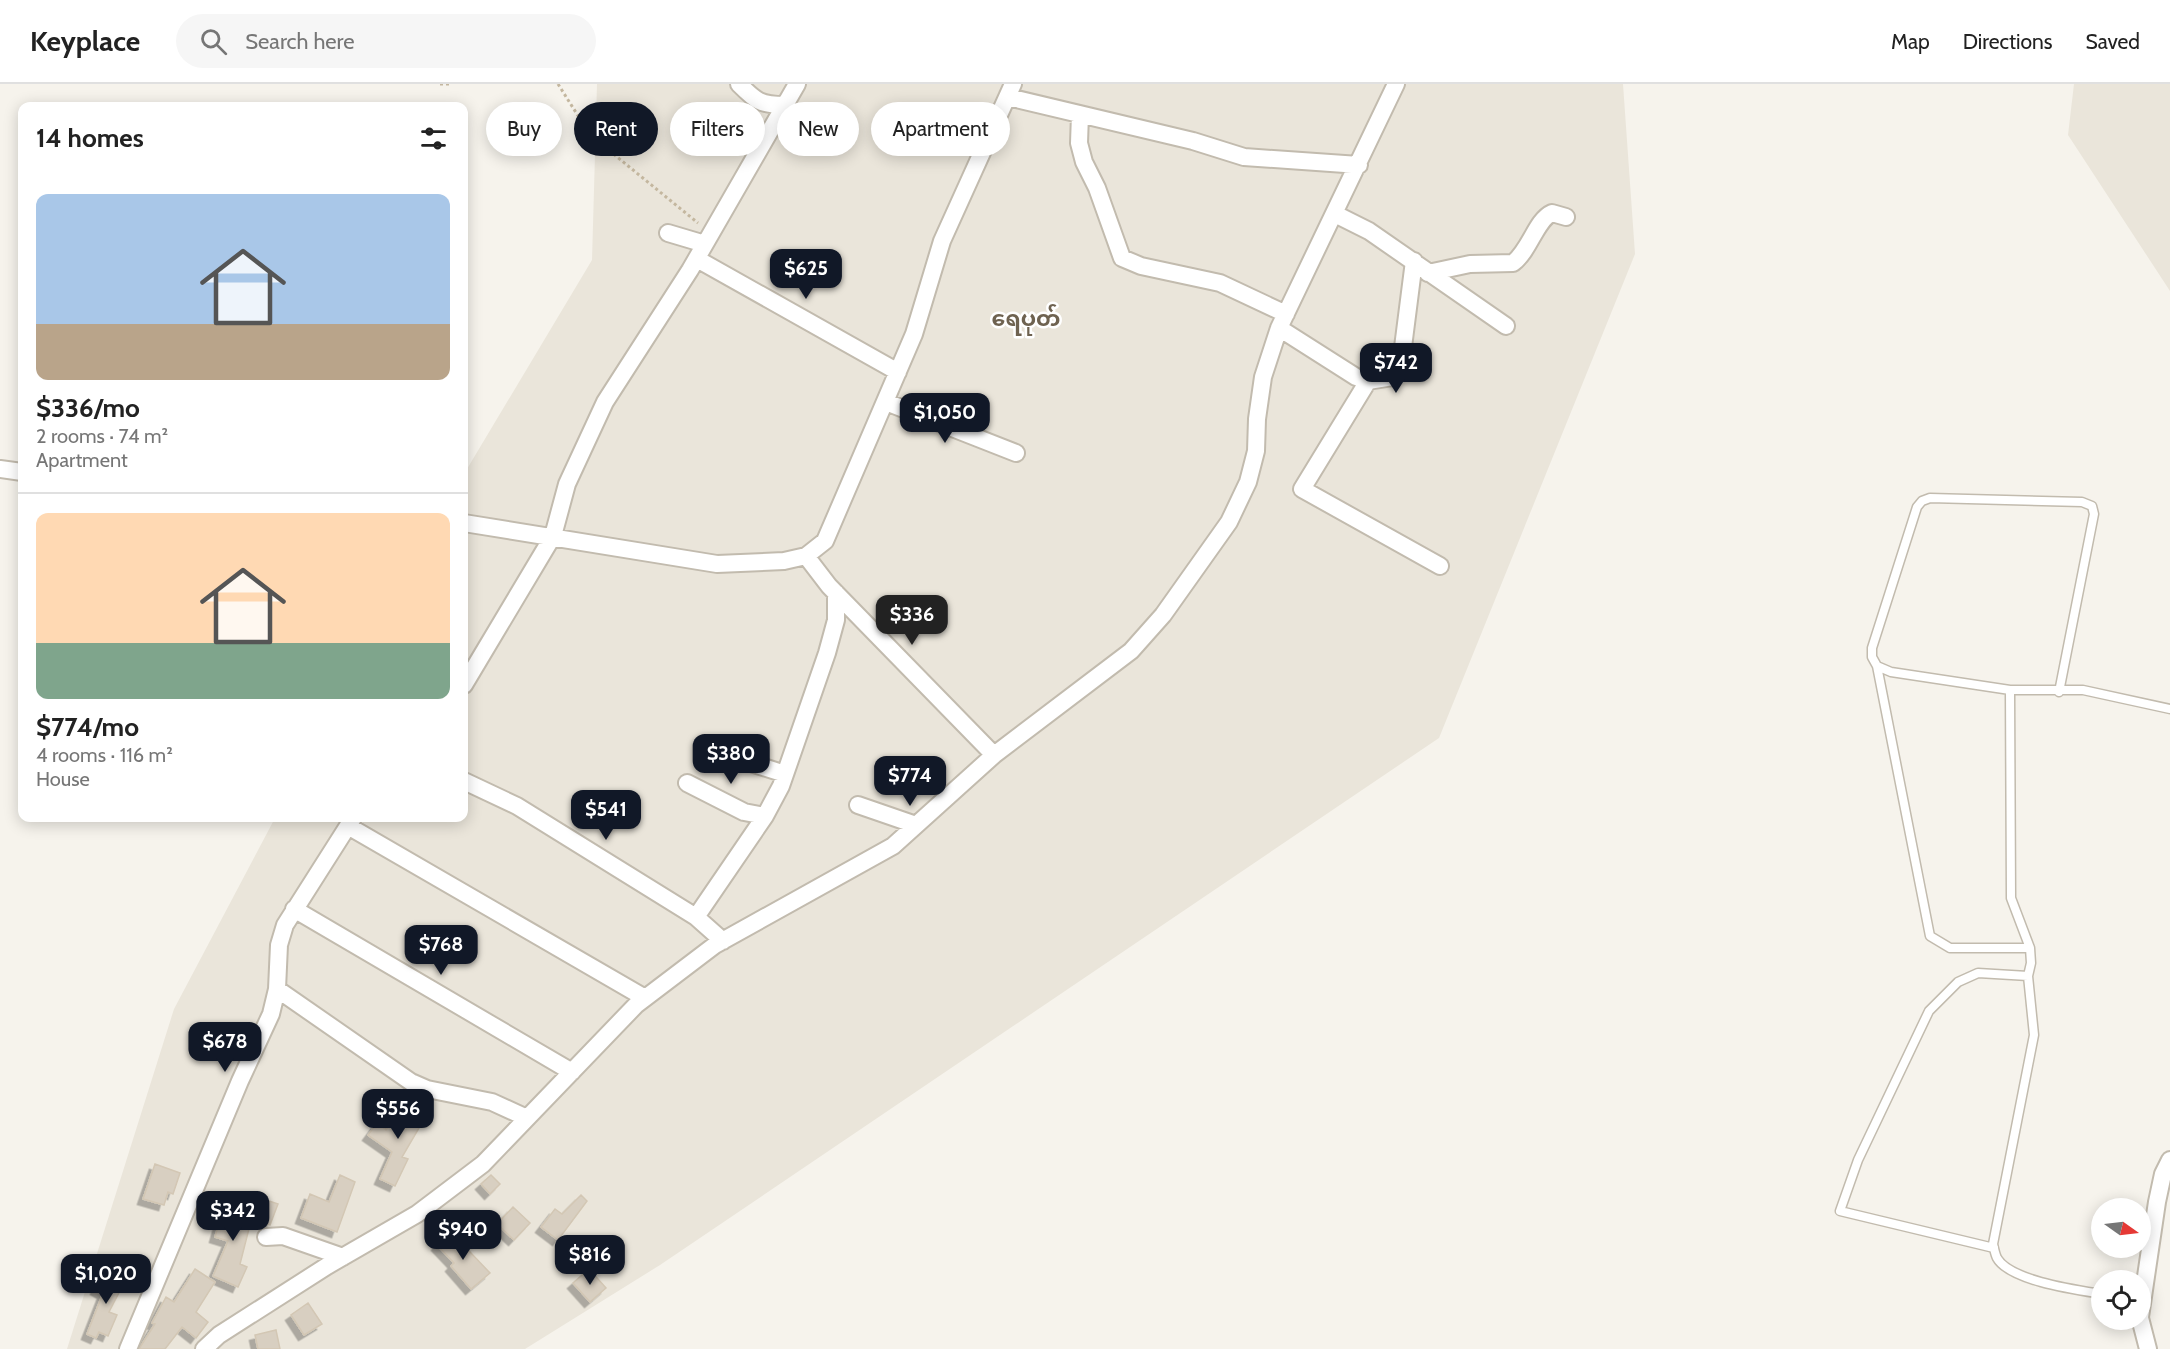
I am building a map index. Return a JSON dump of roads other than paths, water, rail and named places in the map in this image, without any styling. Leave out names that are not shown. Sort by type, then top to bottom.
[{"type":"street","points":[[739,84],[754,99],[766,105],[777,105]]},
{"type":"street","points":[[787,102],[797,84]]},
{"type":"street","points":[[204,1349],[219,1335],[343,1257],[417,1214],[473,1172],[645,998],[723,941],[893,846],[994,754],[1131,651],[1163,615],[1229,522],[1251,472],[1256,451],[1257,419],[1263,377],[1282,321],[1396,84]]},
{"type":"street","points":[[468,524],[717,564],[773,563],[806,556],[825,541],[914,334],[942,241],[1010,91],[1080,114],[1193,141],[1244,157],[1359,165]]},
{"type":"street","points":[[1080,114],[1079,143],[1084,162],[1097,188],[1122,258],[1141,266],[1220,283],[1282,321],[1356,377],[1368,381],[1393,377],[1400,366],[1414,261]]},
{"type":"street","points":[[468,678],[553,536],[567,484],[605,402],[697,259],[777,119]]},
{"type":"street","points":[[1428,273],[1470,264],[1513,263],[1528,248],[1544,217],[1552,213],[1566,217]]},
{"type":"street","points":[[1335,214],[1369,231],[1506,326]]},
{"type":"street","points":[[668,233],[708,239]]},
{"type":"street","points":[[697,259],[898,372]]},
{"type":"street","points":[[1368,381],[1302,489],[1440,566]]},
{"type":"street","points":[[886,402],[1016,453]]},
{"type":"street","points":[[0,469],[18,471]]},
{"type":"street","points":[[806,556],[836,593],[994,754]]},
{"type":"street","points":[[696,917],[765,816],[785,774],[827,653],[836,620],[836,593]]},
{"type":"street","points":[[729,756],[785,774]]},
{"type":"street","points":[[468,783],[517,806],[696,917],[723,941]]},
{"type":"street","points":[[687,783],[744,812],[765,816]]},
{"type":"street","points":[[858,805],[916,825]]},
{"type":"street","points":[[128,1349],[240,1082],[271,1014],[277,988],[279,945],[294,909],[351,822],[645,998]]},
{"type":"street","points":[[294,909],[572,1072]]},
{"type":"street","points":[[277,988],[411,1082],[473,1100],[492,1102],[527,1118]]},
{"type":"street","points":[[2147,1270],[2157,1202],[2163,1174],[2170,1160]]},
{"type":"street","points":[[266,1237],[283,1236],[343,1257]]},
{"type":"street","points":[[2145,1330],[2148,1349]]},
{"type":"lane","points":[[2030,948],[1950,948],[1930,936],[1877,666],[1872,657],[1872,648],[1917,507],[1922,501],[1930,498],[2088,502],[2092,506],[2094,514],[2059,692]]},
{"type":"lane","points":[[1877,666],[1891,672],[2010,690],[2059,692],[2082,690],[2170,709]]},
{"type":"lane","points":[[2010,690],[2011,898],[2030,948],[2031,963],[2028,976],[2034,1035],[1994,1248],[1997,1259],[2007,1268],[2045,1282],[2091,1292]]},
{"type":"lane","points":[[1994,1248],[1840,1211],[1858,1160],[1929,1011],[1958,982],[1978,973],[2028,976]]},
{"type":"district","name":"ရေပုတ်","points":[[1026,318]]}]
